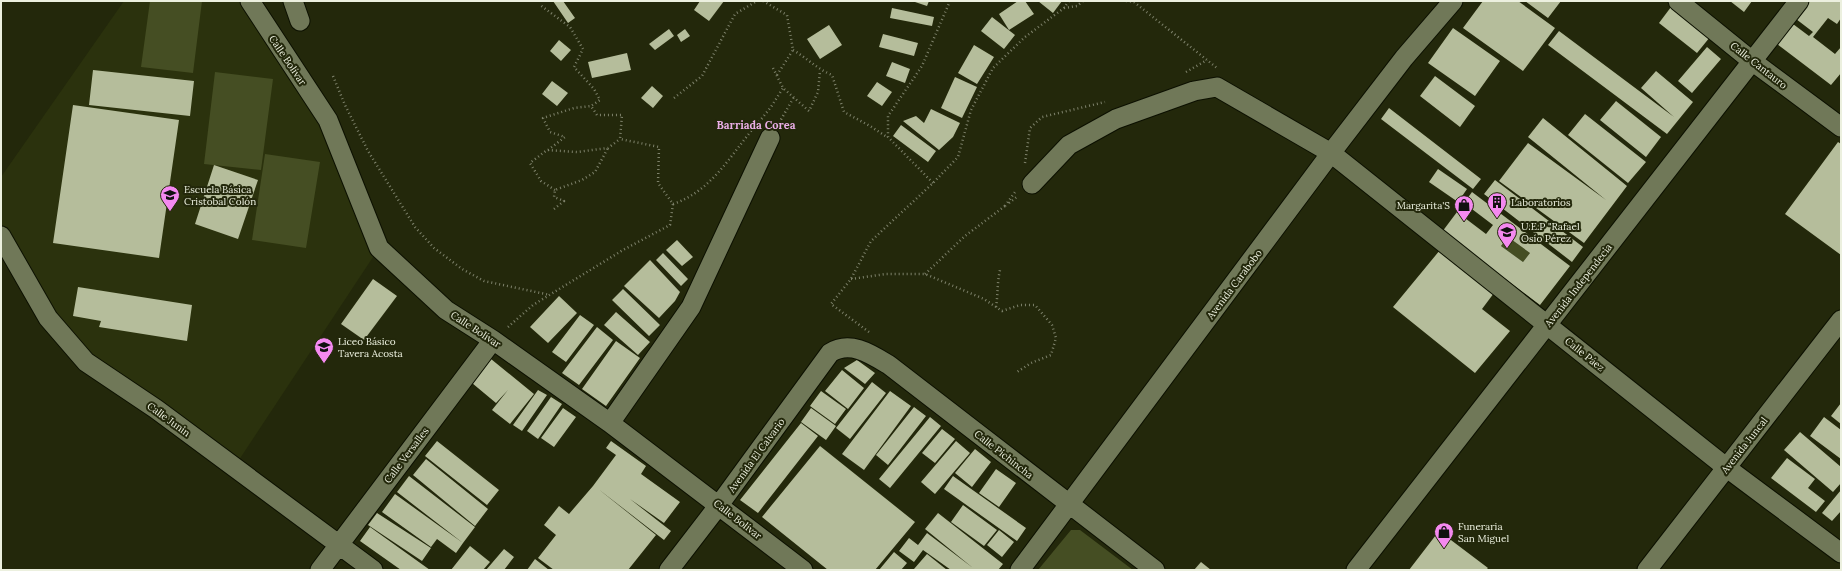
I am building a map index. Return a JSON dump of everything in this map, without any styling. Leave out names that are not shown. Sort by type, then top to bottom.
[{"type":"street","name":"Calle Bolívar","points":[[250,1],[328,120],[379,248],[446,310],[493,340],[610,423],[803,570]]},
{"type":"street","points":[[293,1],[300,21]]},
{"type":"street","name":"Avenida Carabobo","points":[[1020,570],[1070,505],[1331,153],[1404,58],[1453,1]]},
{"type":"street","name":"Calle Cantauro","points":[[1678,1],[1752,61],[1841,127]]},
{"type":"street","name":"Avenida Independecia","points":[[1356,570],[1799,1]]},
{"type":"street","name":"Calle Páez","points":[[1032,184],[1069,145],[1116,119],[1194,91],[1217,87],[1331,153],[1548,324],[1727,468],[1841,553]]},
{"type":"street","points":[[610,423],[691,307],[770,138]]},
{"type":"street","name":"Calle Junin","points":[[1,236],[48,318],[86,362],[168,418],[373,570]]},
{"type":"street","name":"Avenida Juncal","points":[[1647,570],[1841,320]]},
{"type":"street","name":"Calle Versalles","points":[[320,570],[493,340]]},
{"type":"street","name":"Calle Pichincha","points":[[847,347],[863,352],[889,365],[1155,570]]},
{"type":"street","name":"Avenida El Calvario","points":[[669,570],[719,505],[830,353],[838,348],[847,347]]},
{"type":"path","points":[[674,98],[702,76],[735,14],[757,1]]},
{"type":"path","points":[[763,1],[787,15],[793,50],[777,76]]},
{"type":"path","points":[[888,138],[888,116],[922,66],[950,1]]},
{"type":"path","points":[[870,333],[832,304],[851,279],[871,241],[933,183],[958,157],[971,110],[993,68],[1025,37],[1064,8],[1069,1]]},
{"type":"path","points":[[1064,8],[1077,6],[1083,1]]},
{"type":"path","points":[[540,5],[570,27],[583,49],[574,66],[594,89],[600,100],[591,106],[574,108],[543,118],[550,132],[565,137],[530,163],[541,181],[555,190]]},
{"type":"path","points":[[793,50],[808,59],[820,71],[832,75],[844,112],[888,138],[933,183]]},
{"type":"path","points":[[773,68],[783,88],[809,111],[818,92],[820,71]]},
{"type":"path","points":[[333,76],[345,105],[368,151],[415,227],[434,248],[462,269],[484,281],[550,295]]},
{"type":"path","points":[[673,204],[688,199],[707,186],[771,107],[783,88]]},
{"type":"path","points":[[770,138],[794,97]]},
{"type":"path","points":[[555,190],[582,180],[594,172],[608,148],[620,139],[622,114],[597,115],[591,106]]},
{"type":"path","points":[[493,340],[533,305],[623,250],[670,225],[673,204],[658,183],[659,148],[620,139]]},
{"type":"path","points":[[547,150],[577,152],[608,148]]},
{"type":"path","points":[[925,274],[965,236],[1032,184]]},
{"type":"path","points":[[554,209],[564,201],[554,197],[555,190]]},
{"type":"path","points":[[996,307],[998,293],[997,282],[1000,270]]},
{"type":"path","points":[[851,279],[886,274],[925,274],[984,299],[1002,311],[1020,305],[1034,305],[1052,326],[1056,338],[1051,355],[1017,372]]},
{"type":"shaded area","name":"Escuela Básica Cristobal Colón","points":[[124,1],[250,1],[328,120],[379,248],[235,466],[86,362],[1,236],[1,177]]},
{"type":"shaded area","points":[[150,1],[202,1],[193,73],[141,67]]},
{"type":"shaded area","points":[[215,72],[273,79],[261,170],[204,164]]},
{"type":"shaded area","points":[[265,154],[320,162],[306,248],[252,240]]},
{"type":"shaded area","points":[[1508,237],[1530,253],[1523,262],[1501,246]]},
{"type":"shaded area","points":[[1071,530],[1080,530],[1133,570],[1038,570]]},
{"type":"building","points":[[553,1],[563,1],[575,18],[568,23]]},
{"type":"building","points":[[700,1],[724,1],[709,21],[694,10]]},
{"type":"building","points":[[912,1],[929,1],[927,6]]},
{"type":"building","points":[[1018,1],[1025,1],[1034,14],[1009,30],[999,14]]},
{"type":"building","points":[[1038,1],[1062,1],[1053,13]]},
{"type":"building","points":[[1483,1],[1518,1],[1555,28],[1523,71],[1463,28]]},
{"type":"building","points":[[1525,1],[1561,1],[1548,18]]},
{"type":"building","points":[[1730,1],[1752,1],[1744,12]]},
{"type":"building","points":[[1809,1],[1841,1],[1841,18],[1837,24],[1828,18],[1813,37],[1835,54],[1841,47],[1841,73],[1831,85],[1777,44],[1793,24],[1809,36],[1813,32],[1796,19]]},
{"type":"building","points":[[1671,7],[1710,37],[1697,53],[1659,23]]},
{"type":"building","points":[[892,8],[934,17],[932,26],[890,18]]},
{"type":"building","points":[[992,17],[1015,35],[1004,49],[981,31]]},
{"type":"building","points":[[829,25],[842,45],[820,59],[807,39]]},
{"type":"building","points":[[1453,28],[1500,61],[1475,96],[1428,63]]},
{"type":"building","points":[[669,29],[674,36],[655,50],[649,44]]},
{"type":"building","points":[[685,29],[690,36],[681,42],[677,35]]},
{"type":"building","points":[[1559,31],[1674,117],[1641,88],[1656,71],[1693,102],[1667,134],[1548,45]]},
{"type":"building","points":[[883,34],[918,43],[914,56],[879,47]]},
{"type":"building","points":[[559,40],[571,50],[561,61],[550,51]]},
{"type":"building","points":[[974,45],[994,57],[977,84],[958,73]]},
{"type":"building","points":[[1707,47],[1721,59],[1692,93],[1678,81]]},
{"type":"building","points":[[627,53],[631,70],[592,78],[588,62]]},
{"type":"building","points":[[892,62],[910,69],[905,83],[886,76]]},
{"type":"building","points":[[93,70],[194,81],[190,116],[89,105]]},
{"type":"building","points":[[1435,76],[1475,106],[1460,127],[1420,96]]},
{"type":"building","points":[[955,77],[977,87],[962,118],[941,108]]},
{"type":"building","points":[[552,81],[568,93],[557,106],[542,94]]},
{"type":"building","points":[[877,82],[892,92],[882,106],[867,96]]},
{"type":"building","points":[[652,86],[663,96],[653,108],[641,98]]},
{"type":"building","points":[[1616,101],[1661,137],[1646,157],[1600,120]]},
{"type":"building","points":[[73,105],[179,120],[159,258],[53,243]]},
{"type":"building","points":[[1389,108],[1481,179],[1473,189],[1381,119]]},
{"type":"building","points":[[931,109],[960,123],[953,137],[939,150],[903,121],[916,116],[924,123]]},
{"type":"building","points":[[1585,114],[1646,162],[1628,183],[1568,135]]},
{"type":"building","points":[[1543,118],[1627,186],[1584,243],[1499,181],[1528,143],[1606,200],[1528,137]]},
{"type":"building","points":[[901,125],[936,151],[928,162],[893,136]]},
{"type":"building","points":[[1838,142],[1841,144],[1841,255],[1785,214]]},
{"type":"building","points":[[214,165],[258,180],[238,239],[195,224]]},
{"type":"building","points":[[1438,169],[1467,189],[1458,202],[1429,182]]},
{"type":"building","points":[[1495,180],[1583,247],[1572,262],[1484,194]]},
{"type":"building","name":"U.E.P \"Rafael Osío Pérez","points":[[1472,192],[1570,266],[1540,305],[1442,232],[1457,212],[1486,234],[1493,225],[1464,203]],"holes":[[[1508,237],[1530,253],[1523,262],[1501,246]]]},
{"type":"building","points":[[677,240],[693,257],[682,266],[666,250]]},
{"type":"building","points":[[1440,250],[1494,293],[1482,309],[1510,331],[1475,373],[1393,307]]},
{"type":"building","points":[[663,253],[688,279],[681,286],[656,260]]},
{"type":"building","points":[[650,260],[680,292],[675,301],[659,318],[624,286]]},
{"type":"building","points":[[373,279],[397,296],[364,340],[341,324]]},
{"type":"building","points":[[78,287],[192,305],[187,341],[99,327],[101,321],[73,316]]},
{"type":"building","points":[[623,289],[660,325],[649,336],[612,300]]},
{"type":"building","points":[[559,296],[577,313],[548,343],[530,327]]},
{"type":"building","points":[[616,312],[650,342],[638,355],[604,325]]},
{"type":"building","points":[[580,315],[594,325],[566,362],[552,352]]},
{"type":"building","points":[[597,327],[613,340],[579,385],[562,373]]},
{"type":"building","points":[[616,341],[640,358],[606,406],[582,389]]},
{"type":"building","points":[[491,359],[534,394],[510,424],[492,410],[508,390],[496,403],[472,383]]},
{"type":"building","points":[[857,360],[875,373],[865,384],[844,368]]},
{"type":"building","points":[[842,370],[864,388],[848,409],[825,391]]},
{"type":"building","points":[[872,382],[886,393],[850,439],[836,428]]},
{"type":"building","points":[[538,390],[547,395],[522,431],[513,425]]},
{"type":"building","points":[[821,391],[846,409],[835,424],[810,406]]},
{"type":"building","points":[[890,391],[911,406],[864,470],[842,454]]},
{"type":"building","points":[[551,397],[562,404],[538,439],[527,431]]},
{"type":"building","points":[[1841,403],[1841,424],[1831,416]]},
{"type":"building","points":[[914,407],[926,416],[888,465],[876,455]]},
{"type":"building","points":[[563,408],[576,417],[554,447],[541,438]]},
{"type":"building","points":[[811,408],[836,426],[826,440],[801,422]]},
{"type":"building","points":[[930,417],[941,426],[890,488],[879,479]]},
{"type":"building","points":[[1824,417],[1841,430],[1841,459],[1810,436]]},
{"type":"building","points":[[801,423],[818,436],[758,513],[740,500]]},
{"type":"building","points":[[942,429],[955,439],[935,463],[922,453]]},
{"type":"building","points":[[1800,432],[1841,467],[1841,483],[1833,492],[1784,450]]},
{"type":"building","points":[[437,441],[499,490],[487,505],[425,456]]},
{"type":"building","points":[[611,441],[646,466],[641,474],[680,502],[664,523],[630,499],[671,531],[664,540],[597,488],[656,535],[628,570],[554,570],[538,558],[556,535],[544,525],[559,506],[569,514],[593,486],[616,455],[606,448]]},
{"type":"building","points":[[956,441],[970,453],[935,494],[921,482]]},
{"type":"building","points":[[820,446],[915,522],[875,570],[828,570],[762,517]]},
{"type":"building","points":[[975,449],[991,462],[972,487],[955,473]]},
{"type":"building","points":[[1787,458],[1815,479],[1808,488],[1825,501],[1816,512],[1771,478]]},
{"type":"building","points":[[426,459],[488,509],[475,526],[413,475]]},
{"type":"building","points":[[996,469],[1016,483],[999,507],[979,493]]},
{"type":"building","points":[[409,476],[475,527],[463,543],[397,492]]},
{"type":"building","points":[[953,476],[1026,528],[1017,541],[944,489]]},
{"type":"building","points":[[1841,490],[1841,511],[1832,521],[1822,513]]},
{"type":"building","points":[[395,494],[463,543],[456,553],[437,539],[431,547],[382,512]]},
{"type":"building","points":[[963,505],[997,530],[984,546],[951,522]]},
{"type":"building","points":[[377,513],[431,548],[422,561],[368,525]]},
{"type":"building","points":[[938,513],[1003,564],[998,570],[951,570],[923,550],[914,562],[899,551],[909,538],[918,545],[927,533],[973,568],[925,529]]},
{"type":"building","points":[[370,527],[430,570],[401,570],[360,541]]},
{"type":"building","points":[[999,530],[1014,542],[1002,557],[987,545]]},
{"type":"building","name":"Funeraria San Miguel","points":[[1439,531],[1488,568],[1486,570],[1409,570]]},
{"type":"building","points":[[470,546],[490,562],[483,570],[451,570]]},
{"type":"building","points":[[504,549],[514,557],[504,570],[486,570]]},
{"type":"building","points":[[894,552],[907,563],[901,570],[879,570]]},
{"type":"building","points":[[927,554],[947,570],[914,569]]},
{"type":"building","points":[[535,559],[549,570],[527,570]]},
{"type":"building","points":[[1201,562],[1211,570],[1194,570]]},
{"type":"place","name":"Escuela Básica Cristobal Colón","points":[[170,212]]},
{"type":"place","name":"Laboratorios","points":[[1497,219]]},
{"type":"place","name":"Margarita'S","points":[[1464,222]]},
{"type":"place","name":"U.E.P \"Rafael Osío Pérez","points":[[1507,249]]},
{"type":"place","name":"Liceo Básico Tavera Acosta","points":[[324,364]]},
{"type":"place","name":"Funeraria San Miguel","points":[[1444,549]]},
{"type":"district","name":"Barriada Corea","points":[[756,125]]}]
